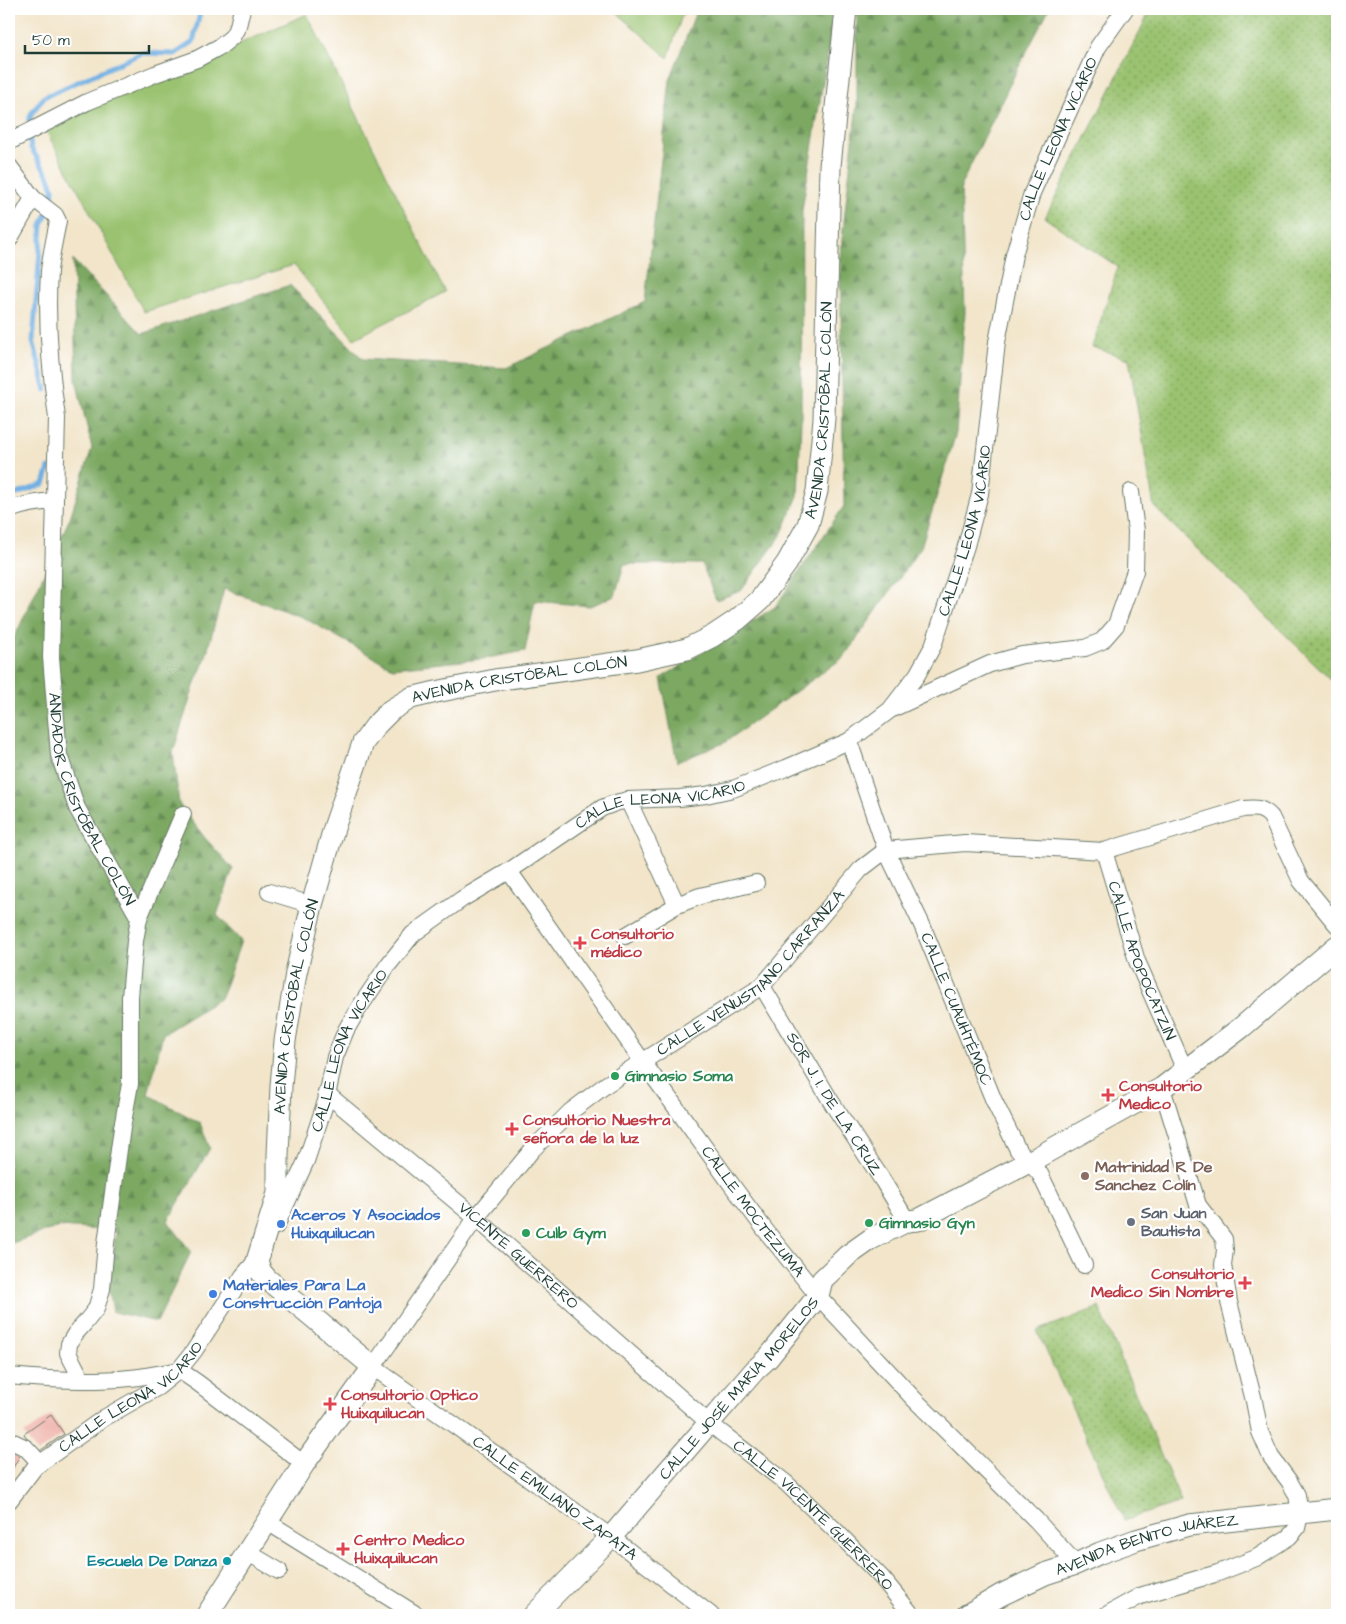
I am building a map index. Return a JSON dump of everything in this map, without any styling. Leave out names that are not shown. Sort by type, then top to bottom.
[{"type":"main road","name":"AVENIDA CRISTÓBAL COLÓN","points":[[256,1261],[278,1193],[280,1096],[285,1041],[296,973],[312,905],[334,828],[363,743],[377,724],[391,710],[411,698],[495,680],[637,660],[686,649],[713,636],[737,620],[760,600],[787,563],[808,525],[816,490],[824,419],[830,166],[846,9]]},
{"type":"main road","name":"CALLE JOSÉ MARÍA MORELOS","points":[[534,1615],[611,1537],[709,1422],[768,1358],[818,1296],[822,1280],[847,1256],[871,1239],[906,1221],[918,1220],[1029,1162],[1162,1088],[1242,1028],[1337,946]]},
{"type":"main road","points":[[207,1615],[266,1521],[372,1367],[267,1279],[256,1261]]},
{"type":"main road","name":"AVENIDA BENITO JUÁREZ","points":[[967,1615],[1001,1595],[1045,1574],[1136,1540],[1189,1524],[1337,1509]]},
{"type":"street","points":[[22,135],[88,102],[197,59],[221,46],[232,37],[238,26],[242,9]]},
{"type":"street","name":"CALLE LEONA VICARIO","points":[[9,1501],[40,1463],[104,1418],[158,1387],[178,1370],[194,1351],[243,1276],[264,1253],[306,1162],[326,1101],[326,1093],[335,1057],[346,1030],[356,1011],[388,965],[413,934],[462,899],[509,871],[602,808],[628,800],[680,798],[733,789],[848,741],[890,710],[917,675],[933,646],[966,546],[980,494],[997,342],[1014,255],[1032,193],[1098,47],[1125,9]]},
{"type":"street","points":[[9,166],[33,198],[9,240]]},
{"type":"street","name":"ANDADOR CRISTÓBAL COLÓN","points":[[33,198],[55,214],[58,221],[50,270],[48,333],[57,418],[52,657],[58,755],[77,808],[139,918],[130,997],[130,1084],[107,1233],[102,1289],[96,1309],[75,1334],[69,1344],[68,1352],[82,1380]]},
{"type":"street","points":[[890,710],[990,664],[1022,655],[1085,648],[1102,641],[1116,625],[1135,571],[1136,531],[1131,492]]},
{"type":"street","points":[[9,510],[37,502],[55,501]]},
{"type":"street","name":"CALLE CUAUHTÉMOC","points":[[848,741],[886,850],[922,925],[994,1101],[1018,1150],[1040,1174],[1084,1266]]},
{"type":"street","points":[[628,800],[677,905]]},
{"type":"street","points":[[886,850],[965,843],[1104,851],[1243,809],[1260,808],[1271,817],[1301,881],[1337,926]]},
{"type":"street","points":[[139,918],[183,814]]},
{"type":"street","name":"CALLE VENUSTIANO CARRANZA","points":[[372,1367],[476,1218],[532,1150],[570,1112],[607,1084],[762,986],[861,870],[886,850]]},
{"type":"street","name":"CALLE APOPOCATZIN","points":[[1104,851],[1137,961],[1184,1070]]},
{"type":"street","name":"CALLE MOCTEZUMA","points":[[509,871],[643,1062],[761,1224],[818,1296],[914,1399],[1036,1520],[1076,1564]]},
{"type":"street","points":[[624,936],[677,905],[700,896],[756,883]]},
{"type":"street","points":[[269,892],[312,905]]},
{"type":"street","name":"SOR J. I. DE LA CRUZ","points":[[762,986],[832,1104],[883,1181],[906,1221]]},
{"type":"street","points":[[1106,1615],[1125,1610],[1140,1596],[1218,1573],[1256,1558],[1289,1537],[1297,1528],[1300,1514],[1297,1495],[1271,1457],[1260,1432],[1229,1302],[1223,1265],[1226,1250],[1224,1239],[1198,1205],[1162,1088]]},
{"type":"street","name":"VICENTE GUERRERO","points":[[326,1093],[476,1218],[709,1422]]},
{"type":"street","name":"CALLE EMILIANO ZAPATA","points":[[372,1367],[611,1537],[711,1615]]},
{"type":"street","points":[[9,1376],[53,1380],[82,1380],[131,1378],[178,1370],[198,1383],[304,1464]]},
{"type":"street","name":"CALLE VICENTE GUERRERO","points":[[709,1422],[786,1483],[882,1578],[912,1615]]},
{"type":"street","points":[[9,1440],[26,1448],[40,1463]]},
{"type":"street","points":[[266,1521],[417,1615]]},
{"type":"street","points":[[247,1552],[279,1571]]},
{"type":"green space","points":[[613,9],[684,9],[668,58]]},
{"type":"green space","points":[[697,9],[835,9],[802,210],[801,421],[798,496],[780,537],[741,591],[716,600],[702,564],[624,564],[615,596],[590,606],[535,601],[525,651],[482,659],[393,668],[304,618],[224,589],[205,660],[196,680],[173,752],[179,804],[205,838],[233,869],[217,915],[241,941],[221,998],[163,1034],[148,1094],[200,1123],[210,1148],[168,1221],[191,1252],[157,1322],[113,1312],[109,1290],[116,1231],[59,1227],[9,1244],[9,649],[70,518],[92,448],[76,380],[73,260],[142,334],[290,285],[363,359],[506,368],[645,302],[670,80]]},
{"type":"green space","points":[[857,9],[1049,9],[961,185],[965,312],[956,433],[921,547],[844,657],[724,743],[677,762],[661,678],[775,607],[844,506],[840,257],[857,104]]},
{"type":"green space","points":[[1151,9],[1337,9],[1337,685],[1154,507],[1129,359],[1092,347],[1118,267],[1045,218]]},
{"type":"green space","points":[[307,14],[445,292],[354,339],[294,265],[144,312],[45,129]]},
{"type":"green space","points":[[1099,1307],[1181,1502],[1124,1520],[1037,1331]]},
{"type":"building","points":[[51,1415],[64,1434],[37,1453],[24,1434]]},
{"type":"building","points":[[9,1445],[22,1452],[10,1473],[9,1472]]},
{"type":"waterway","points":[[27,128],[31,114],[44,97],[142,53],[175,54],[193,42],[201,9]]},
{"type":"waterway","points":[[29,136],[31,148],[49,177],[53,189],[52,201],[42,225],[33,341],[46,390]]},
{"type":"waterway","points":[[9,497],[44,484],[49,468]]},
{"type":"place","name":"Consultorio médico","points":[[580,943]]},
{"type":"place","name":"Gimnasio Soma","points":[[615,1076]]},
{"type":"place","name":"Consultorio Medico","points":[[1108,1095]]},
{"type":"place","name":"Consultorio Nuestra señora de la luz","points":[[512,1129]]},
{"type":"place","name":"Matrinidad R De Sanchez Colín","points":[[1085,1176]]},
{"type":"place","name":"San Juan Bautista","points":[[1131,1222]]},
{"type":"place","name":"Gimnasio Gyn","points":[[869,1223]]},
{"type":"place","name":"Aceros Y Asociados Huixquilucan","points":[[281,1224]]},
{"type":"place","name":"Culb Gym","points":[[526,1233]]},
{"type":"place","name":"Consultorio Medico Sin Nombre","points":[[1245,1283]]},
{"type":"place","name":"Materiales Para La Construcción Pantoja","points":[[213,1294]]},
{"type":"place","name":"Consultorio Optico Huixquilucan","points":[[330,1404]]},
{"type":"place","name":"Centro Medico Huixquilucan","points":[[343,1549]]},
{"type":"place","name":"Escuela De Danza","points":[[227,1561]]}]
